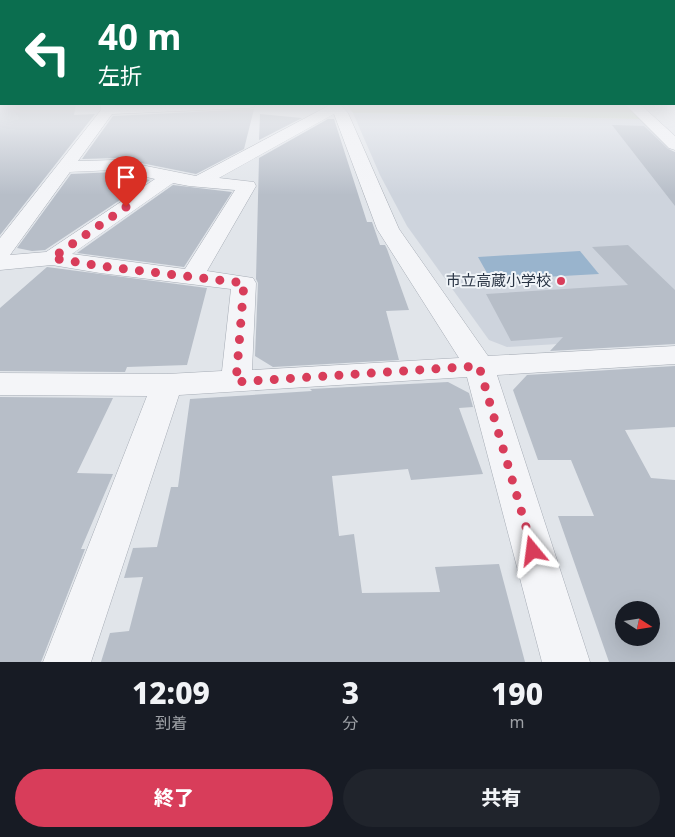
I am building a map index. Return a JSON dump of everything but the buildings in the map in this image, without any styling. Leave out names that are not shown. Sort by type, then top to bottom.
[{"type":"street","points":[[0,253],[89,134]]},
{"type":"street","points":[[199,182],[284,134]]},
{"type":"street","points":[[349,134],[388,229],[479,366],[566,662]]},
{"type":"street","points":[[663,134],[675,145]]},
{"type":"street","points":[[66,167],[116,165],[199,182],[247,186],[192,277]]},
{"type":"street","points":[[52,258],[170,177]]},
{"type":"street","points":[[0,262],[52,258],[244,283],[236,382]]},
{"type":"street","points":[[0,384],[167,385],[236,382],[675,354]]},
{"type":"street","points":[[67,662],[167,385]]},
{"type":"shaded area","name":"市立高蔵小学校","points":[[362,134],[655,134],[675,154],[675,337],[507,347],[489,340],[407,226],[380,175]]},
{"type":"water","points":[[580,251],[599,274],[491,280],[478,257]]},
{"type":"place","name":"市立高蔵小学校","points":[[561,281]]},
{"type":"route","points":[[126,207],[52,258],[100,266],[244,283],[236,382],[479,366],[533,551]]}]
